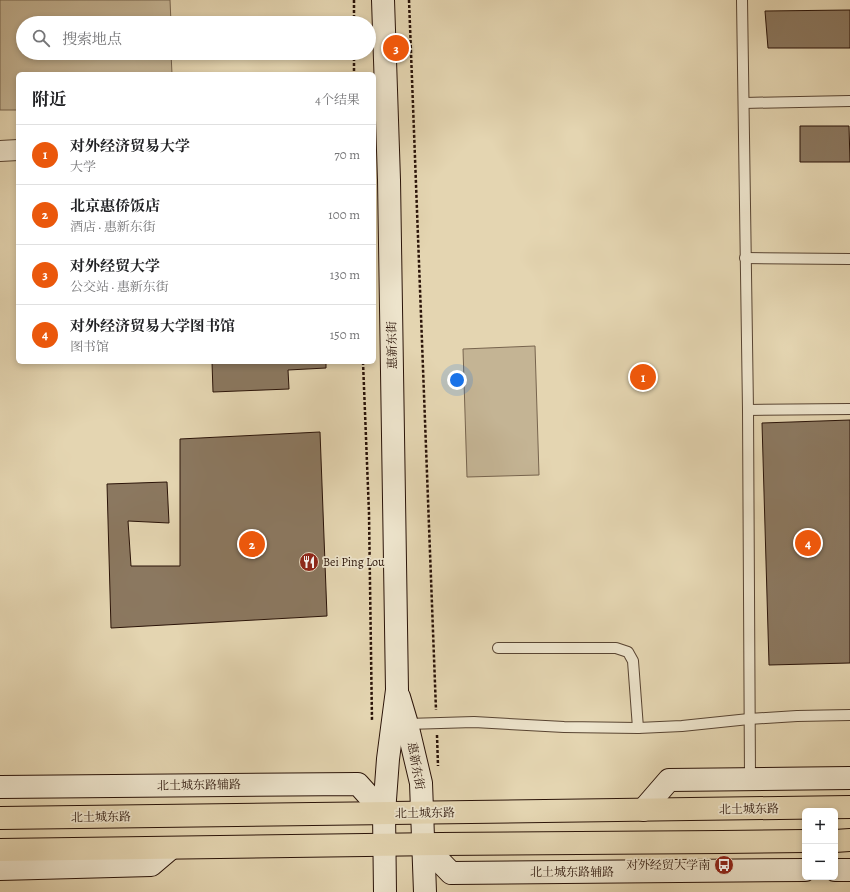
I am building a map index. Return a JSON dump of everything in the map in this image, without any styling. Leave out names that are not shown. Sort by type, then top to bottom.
[{"type":"main road","name":"北土城东路","points":[[0,818],[850,807]]},
{"type":"main road","points":[[838,841],[850,840]]},
{"type":"main road","points":[[0,850],[423,844],[802,841]]},
{"type":"street","name":"惠新东街","points":[[382,0],[381,144],[398,690],[388,759],[384,813],[385,892]]},
{"type":"street","points":[[0,151],[16,150]]},
{"type":"street","name":"惠新东街","points":[[398,690],[421,783],[425,892]]},
{"type":"street","points":[[643,810],[668,780],[850,778]]},
{"type":"street","name":"北土城东路辅路","points":[[0,787],[358,784],[384,813]]},
{"type":"street","name":"北土城东路辅路","points":[[423,844],[451,873],[802,870]]},
{"type":"street","points":[[0,869],[151,865],[171,848]]},
{"type":"street","points":[[838,870],[850,870]]},
{"type":"lane","points":[[742,0],[748,410],[750,779]]},
{"type":"lane","points":[[744,103],[850,101]]},
{"type":"lane","points":[[745,258],[850,259]]},
{"type":"lane","points":[[748,410],[850,409]]},
{"type":"lane","points":[[498,648],[616,648],[628,652],[633,661],[638,728]]},
{"type":"lane","points":[[407,724],[474,722],[564,727],[638,728],[682,726],[749,718],[850,715]]},
{"type":"path","points":[[354,0],[354,16]]},
{"type":"path","points":[[409,0],[438,770]]},
{"type":"path","points":[[354,60],[354,72]]},
{"type":"path","points":[[363,364],[369,513],[372,723]]},
{"type":"shaded area","points":[[0,0],[170,0],[171,16],[16,16],[16,60],[171,60],[172,72],[16,72],[16,110],[0,110]]},
{"type":"shaded area","points":[[535,346],[539,475],[467,477],[463,349]]},
{"type":"building","points":[[850,10],[850,48],[768,48],[765,11]]},
{"type":"building","points":[[800,126],[849,126],[850,162],[800,162]]},
{"type":"building","points":[[212,364],[326,364],[326,368],[288,370],[289,389],[213,392]]},
{"type":"building","points":[[850,420],[850,663],[769,665],[762,423]]},
{"type":"building","points":[[320,432],[327,616],[111,628],[107,484],[167,482],[169,523],[128,521],[131,566],[180,566],[180,439]]},
{"type":"place","name":"对外经贸大学","points":[[396,48]]},
{"type":"place","name":"对外经济贸易大学","points":[[643,377]]},
{"type":"place","name":"对外经济贸易大学图书馆","points":[[808,543]]},
{"type":"place","name":"北京惠侨饭店","points":[[252,544]]},
{"type":"place","name":"Bei Ping Lou","points":[[309,562]]},
{"type":"place","name":"对外经贸大学南","points":[[724,865]]}]
